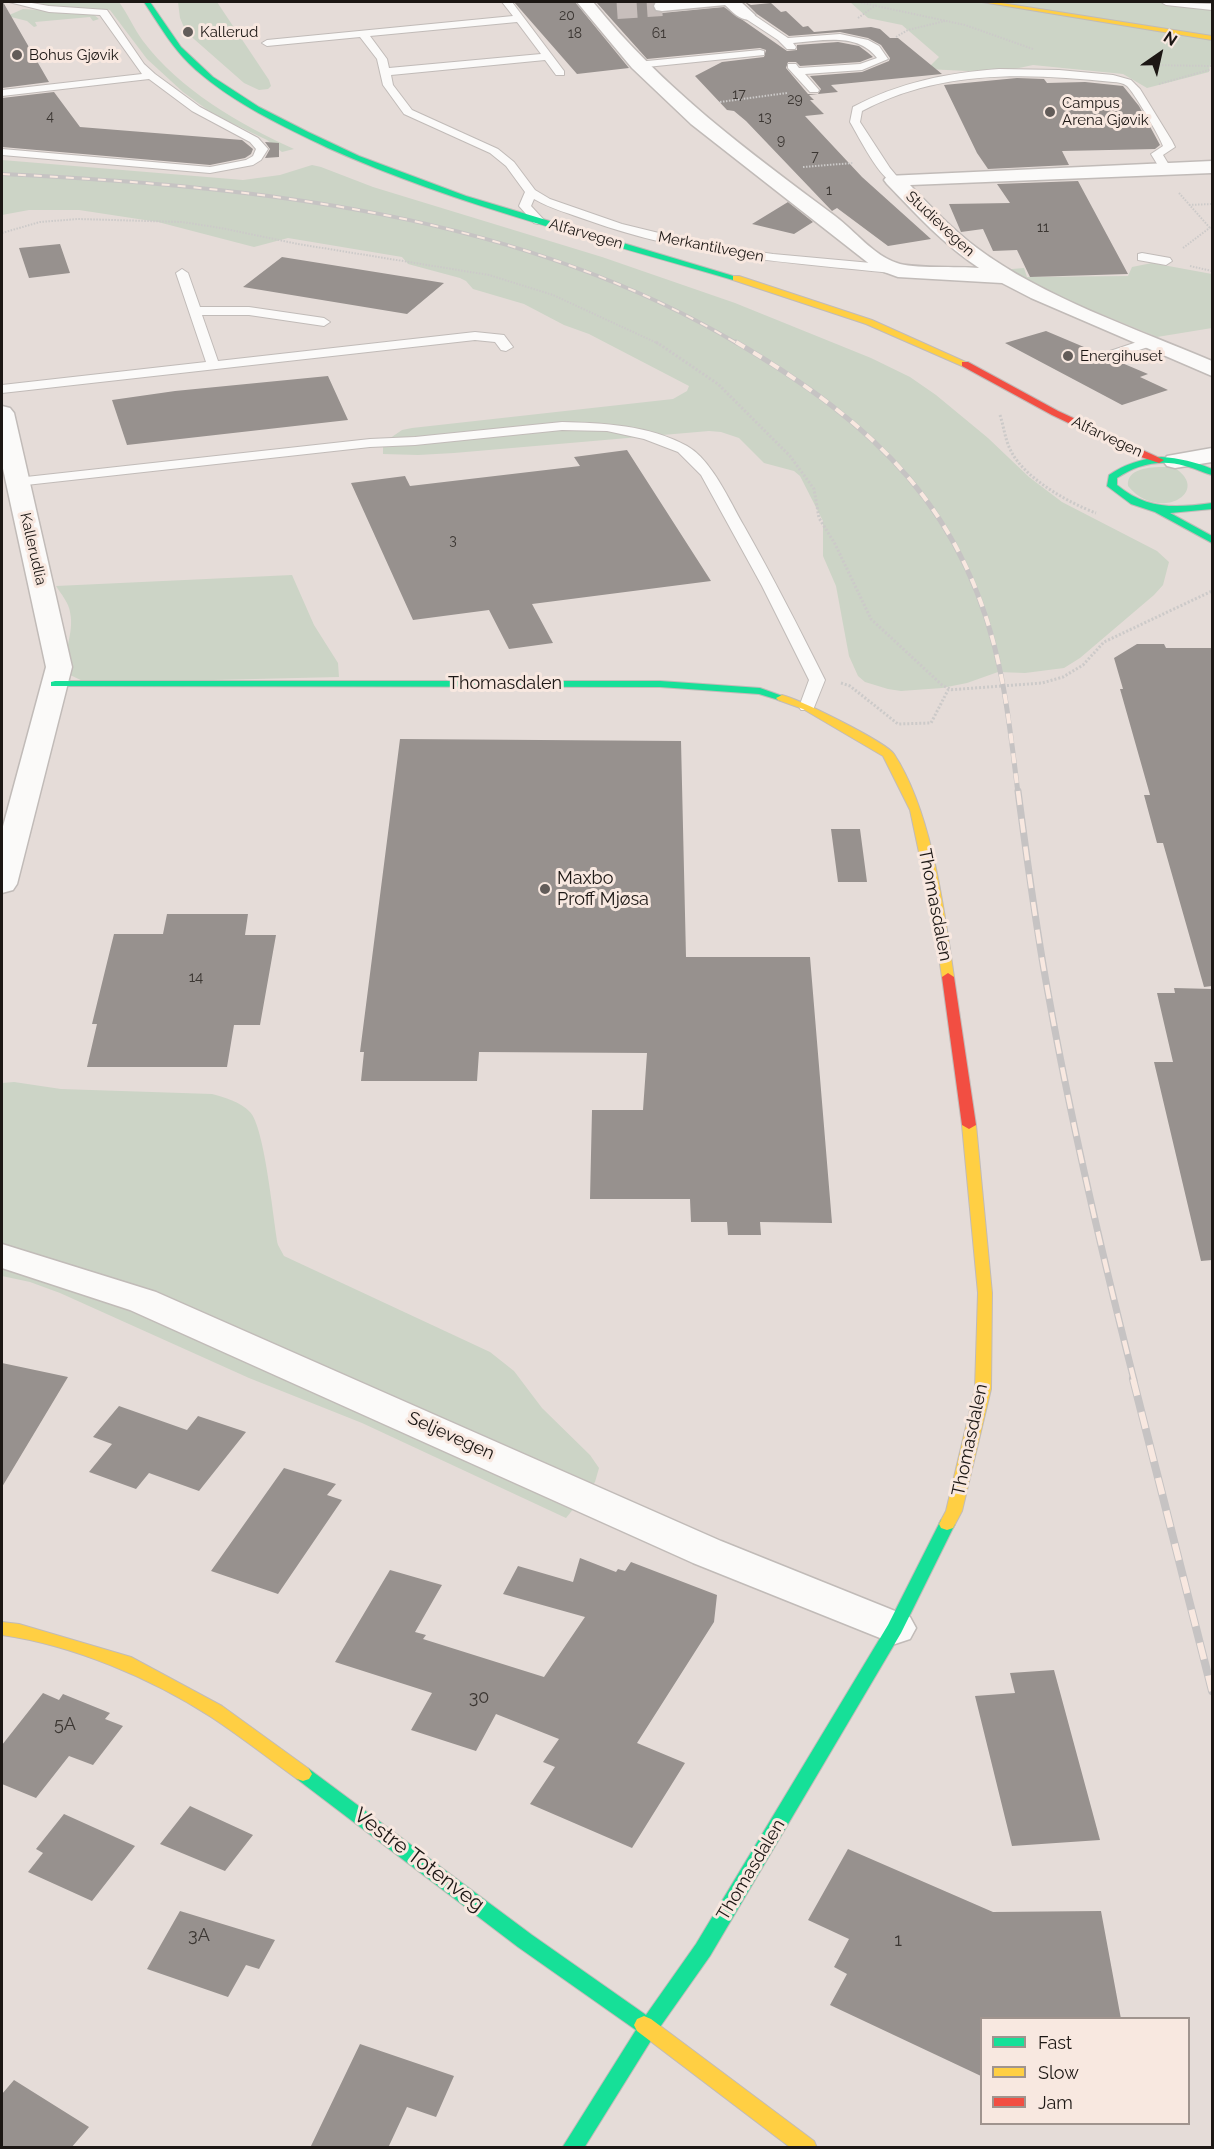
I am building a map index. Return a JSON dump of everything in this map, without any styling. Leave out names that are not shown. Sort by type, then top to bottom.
[{"type":"main road","points":[[985,2],[1212,38]]},
{"type":"main road","name":"Alfarvegen","points":[[150,3],[160,22],[184,54],[227,90],[277,120],[353,157],[413,181],[745,280],[869,322],[959,361],[1055,413],[1138,453],[1194,465],[1212,472]]},
{"type":"main road","name":"Alfarvegen","points":[[1055,413],[1065,428],[1086,444]]},
{"type":"main road","name":"Alfarvegen","points":[[1102,461],[1112,477],[1112,486],[1120,496],[1135,504],[1156,510]]},
{"type":"main road","points":[[1112,477],[1121,468],[1137,462],[1167,461]]},
{"type":"main road","points":[[1156,510],[1187,511],[1212,506]]},
{"type":"main road","points":[[1156,510],[1212,540]]},
{"type":"main road","name":"Thomasdalen","points":[[55,684],[660,684],[760,691],[807,706],[888,754],[916,810],[940,923],[974,1164],[985,1293],[983,1389],[954,1511],[896,1628],[703,1950],[648,2028],[573,2148]]},
{"type":"main road","name":"Vestre Totenveg","points":[[2,1629],[19,1631],[125,1662],[216,1711],[367,1820],[525,1941],[648,2028],[807,2148]]},
{"type":"street","points":[[662,6],[719,2]]},
{"type":"street","points":[[731,2],[747,15]]},
{"type":"street","name":"Merkantilvegen","points":[[595,8],[637,65],[729,147],[869,254],[893,269],[985,274],[1008,278]]},
{"type":"street","name":"Studievegen","points":[[894,180],[1212,167]]},
{"type":"street","name":"Studievegen","points":[[894,180],[969,252],[1008,278],[1038,294],[1212,369]]},
{"type":"street","name":"Kallerudlia","points":[[2,413],[4,441],[17,482],[59,667],[55,684]]},
{"type":"street","points":[[1167,461],[1212,455]]},
{"type":"street","points":[[2,884],[55,684]]},
{"type":"street","name":"Seljevegen","points":[[2,1256],[143,1301],[422,1422],[707,1552],[896,1628]]},
{"type":"lane","points":[[507,2],[561,73]]},
{"type":"lane","points":[[1166,2],[1212,7]]},
{"type":"lane","points":[[2,152],[210,170],[249,163],[261,154],[262,149],[260,144],[196,109],[151,76],[140,66],[103,12],[27,5],[12,7]]},
{"type":"lane","points":[[747,15],[760,26],[775,32],[789,44],[850,37],[872,46],[883,59],[862,67],[795,68],[814,90]]},
{"type":"lane","points":[[267,43],[518,19]]},
{"type":"lane","name":"Merkantilvegen","points":[[362,33],[382,58],[395,96],[408,112],[494,152],[510,164],[531,192],[546,201],[586,217],[704,248],[773,258],[893,269]]},
{"type":"lane","points":[[637,65],[760,53]]},
{"type":"lane","points":[[385,72],[547,57]]},
{"type":"lane","points":[[894,180],[885,170],[855,122],[857,109],[898,92],[951,76],[1051,72],[1126,82],[1138,91],[1143,104],[1167,137],[1169,147],[1157,154],[1162,170]]},
{"type":"lane","points":[[2,93],[151,76]]},
{"type":"lane","points":[[531,192],[525,206],[538,220]]},
{"type":"lane","points":[[1142,257],[1166,261]]},
{"type":"lane","points":[[182,273],[213,365]]},
{"type":"lane","points":[[195,311],[249,311],[324,322]]},
{"type":"lane","points":[[2,389],[475,336],[499,338],[506,347]]},
{"type":"lane","points":[[1115,354],[1149,342]]},
{"type":"lane","points":[[17,482],[370,443],[415,441],[562,426],[607,427],[648,436],[683,449],[707,473],[770,586],[817,680],[807,706]]},
{"type":"path","points":[[858,2],[948,20],[1034,49]]},
{"type":"path","points":[[896,37],[909,30],[948,20]]},
{"type":"path","points":[[1139,65],[1212,68]]},
{"type":"path","points":[[1138,91],[1212,68]]},
{"type":"path","points":[[713,103],[814,90]]},
{"type":"path","points":[[1162,170],[1189,205],[1210,228],[1212,226]]},
{"type":"path","points":[[1189,205],[1212,204]]},
{"type":"path","points":[[2,233],[40,222],[78,219],[182,222],[298,244],[489,275],[553,295],[662,345],[718,384],[790,456],[814,489],[819,518],[835,544],[871,619],[942,685],[952,690]]},
{"type":"path","points":[[817,680],[850,686],[898,724],[931,723],[948,690],[1042,683],[1063,677],[1083,665],[1104,642],[1212,591]]},
{"type":"shaded area","points":[[33,2],[119,2],[143,41],[174,75],[232,117],[294,149],[282,152],[267,140],[213,114],[183,92],[147,59],[110,10],[50,6]]},
{"type":"shaded area","points":[[178,2],[217,2],[271,86],[268,89],[259,90],[244,83],[186,32],[180,18]]},
{"type":"shaded area","points":[[850,2],[1212,2],[1212,64],[1209,72],[1147,88],[1123,74],[1033,65],[987,72],[927,69],[939,57],[902,25],[868,18]]},
{"type":"shaded area","points":[[23,9],[93,14],[99,19],[93,21],[90,17],[35,22],[37,26],[34,27],[27,21],[7,16]]},
{"type":"shaded area","points":[[2,160],[243,180],[280,175],[312,165],[373,187],[602,257],[735,303],[871,358],[910,377],[936,395],[988,438],[1029,477],[1062,502],[1157,551],[1169,562],[1163,585],[1080,658],[1064,668],[1025,673],[998,672],[967,683],[942,688],[901,691],[865,682],[858,676],[849,656],[836,586],[823,556],[823,521],[800,476],[794,471],[764,463],[739,438],[709,431],[454,453],[383,454],[383,443],[402,430],[673,399],[687,391],[689,386],[589,334],[564,325],[524,304],[473,289],[460,278],[408,264],[402,257],[288,238],[254,247],[158,222],[79,210],[29,210],[2,215]]},
{"type":"shaded area","points":[[1152,263],[1212,274],[1212,328],[1157,337],[1008,276],[1012,269],[1024,268],[1027,277],[1128,276],[1132,267]]},
{"type":"shaded area","points":[[1152,467],[1173,467],[1184,476],[1188,485],[1185,494],[1178,500],[1167,503],[1154,502],[1141,497],[1128,486],[1132,474],[1138,471]]},
{"type":"shaded area","points":[[292,575],[314,625],[338,663],[339,677],[87,683],[68,674],[66,658],[71,628],[70,612],[56,586]]},
{"type":"shaded area","points":[[14,1082],[61,1089],[212,1094],[242,1105],[250,1112],[260,1136],[278,1245],[284,1256],[490,1352],[514,1371],[542,1408],[590,1455],[599,1468],[595,1482],[566,1518],[362,1423],[249,1378],[60,1293],[30,1282],[2,1276],[2,1083]]},
{"type":"building","name":"Bohus Gjøvik","points":[[3,2],[49,82],[2,88]]},
{"type":"building","points":[[514,2],[575,2],[629,68],[577,74]]},
{"type":"building","points":[[596,2],[654,2],[652,7],[654,11],[662,13],[724,7],[787,51],[797,50],[797,45],[838,42],[859,46],[873,57],[860,62],[800,66],[796,62],[788,62],[786,68],[808,94],[818,94],[809,95],[814,100],[810,100],[824,114],[805,116],[862,177],[931,239],[888,246],[837,208],[832,211],[746,121],[734,111],[727,110],[695,76],[722,62],[764,57],[766,50],[760,48],[647,59]]},
{"type":"building","points":[[745,2],[751,5],[771,3],[781,12],[786,11],[803,27],[808,26],[814,32],[871,27],[880,29],[890,38],[898,38],[942,74],[831,85],[838,92],[818,94],[821,89],[810,76],[862,72],[889,61],[890,58],[881,45],[868,38],[840,32],[789,36],[757,14]]},
{"type":"building","name":"Campus Arena Gjøvik","points":[[1017,78],[1044,79],[1047,83],[1085,82],[1123,86],[1139,106],[1160,145],[1155,149],[1062,151],[1069,165],[988,169],[977,153],[944,85]]},
{"type":"building","points":[[54,92],[80,127],[242,140],[253,149],[251,154],[245,158],[210,165],[2,147],[2,98]]},
{"type":"building","points":[[265,142],[279,143],[279,157],[265,158],[270,149]]},
{"type":"building","points":[[1078,181],[1128,274],[1030,277],[1017,250],[993,251],[983,229],[961,232],[949,204],[1010,203],[997,184]]},
{"type":"building","points":[[788,202],[813,222],[794,234],[752,224]]},
{"type":"building","points":[[60,244],[70,273],[29,278],[19,248]]},
{"type":"building","points":[[282,257],[444,283],[407,314],[243,287]]},
{"type":"building","name":"Energihuset","points":[[1046,331],[1148,374],[1140,377],[1168,390],[1122,405],[1005,343]]},
{"type":"building","points":[[328,376],[348,420],[127,445],[112,400],[175,391]]},
{"type":"building","points":[[627,450],[711,581],[532,604],[553,643],[509,649],[489,610],[413,620],[351,483],[405,476],[410,486],[580,466],[574,457]]},
{"type":"building","points":[[1137,644],[1164,644],[1166,648],[1212,648],[1212,986],[1204,987],[1163,843],[1157,843],[1144,795],[1150,795],[1120,689],[1123,689],[1114,658]]},
{"type":"building","points":[[400,739],[681,741],[686,957],[810,957],[832,1223],[760,1222],[761,1235],[728,1235],[727,1222],[691,1222],[690,1199],[590,1199],[592,1110],[643,1110],[647,1053],[479,1052],[477,1081],[361,1081],[364,1052],[360,1052]]},
{"type":"building","points":[[831,829],[860,829],[867,882],[838,882]]},
{"type":"building","points":[[167,914],[248,914],[245,935],[276,935],[260,1025],[234,1025],[227,1067],[87,1067],[97,1024],[92,1024],[114,934],[163,934]]},
{"type":"building","points":[[1174,988],[1212,989],[1212,1260],[1201,1261],[1154,1062],[1173,1062],[1157,993],[1175,993]]},
{"type":"building","points":[[2,1363],[68,1377],[2,1487]]},
{"type":"building","points":[[119,1406],[187,1430],[198,1416],[246,1432],[199,1491],[149,1473],[136,1489],[89,1472],[112,1444],[93,1437]]},
{"type":"building","points":[[284,1468],[336,1484],[327,1495],[342,1500],[278,1594],[211,1571]]},
{"type":"building","points":[[580,1558],[616,1572],[618,1569],[625,1571],[631,1562],[717,1595],[714,1622],[637,1743],[685,1763],[632,1848],[530,1804],[555,1767],[543,1762],[559,1739],[496,1714],[476,1751],[411,1730],[432,1693],[335,1662],[390,1570],[442,1585],[415,1632],[426,1635],[423,1639],[544,1677],[585,1617],[503,1594],[518,1566],[573,1582]]},
{"type":"building","points":[[1054,1670],[1100,1840],[1012,1846],[975,1696],[1015,1693],[1010,1673]]},
{"type":"building","points":[[43,1693],[59,1700],[63,1694],[110,1713],[105,1719],[123,1726],[93,1765],[69,1756],[36,1798],[2,1784],[2,1745]]},
{"type":"building","points":[[190,1806],[253,1835],[225,1871],[160,1844]]},
{"type":"building","points":[[64,1814],[135,1846],[92,1901],[28,1872],[43,1853],[36,1849]]},
{"type":"building","points":[[848,1849],[993,1912],[1101,1911],[1121,2017],[980,2017],[980,2076],[830,2005],[847,1974],[834,1967],[849,1939],[808,1920]]},
{"type":"building","points":[[180,1911],[275,1940],[259,1969],[246,1965],[228,1997],[147,1969]]},
{"type":"building","points":[[360,2044],[454,2076],[436,2117],[407,2107],[388,2148],[310,2148]]},
{"type":"building","points":[[14,2080],[89,2127],[71,2148],[2,2148],[2,2094]]},
{"type":"tunnel","points":[[617,9],[662,6]]},
{"type":"railway","points":[[2,174],[192,187],[382,214],[475,236],[565,264],[654,300],[738,344]]},
{"type":"railway","points":[[736,342],[831,405],[872,440],[908,477],[939,519],[965,565],[986,617],[1004,690],[1018,793]]},
{"type":"railway","points":[[1018,791],[1044,972],[1067,1094],[1134,1380]]},
{"type":"railway","points":[[1133,1379],[1212,1691]]},
{"type":"traffic: fast","points":[[147,2],[179,48],[210,78],[257,109],[305,134],[409,178],[463,197],[517,215],[736,278]]},
{"type":"traffic: fast","points":[[1212,472],[1187,463],[1161,460],[1136,464],[1112,477],[1112,486],[1134,502],[1146,507],[1171,511],[1212,506]]},
{"type":"traffic: fast","points":[[1160,512],[1212,540]]},
{"type":"traffic: fast","points":[[55,684],[660,684],[760,691],[782,698]]},
{"type":"traffic: fast","points":[[572,2148],[648,2028],[703,1950],[895,1628],[947,1524]]},
{"type":"traffic: fast","points":[[303,1774],[525,1941],[644,2025]]},
{"type":"traffic: slow","points":[[985,2],[1212,38]]},
{"type":"traffic: slow","points":[[736,278],[869,322],[965,364]]},
{"type":"traffic: slow","points":[[782,698],[807,707],[888,754],[916,810],[940,923],[948,977]]},
{"type":"traffic: slow","points":[[947,1524],[954,1511],[983,1389],[985,1293],[969,1125]]},
{"type":"traffic: slow","points":[[2,1629],[19,1631],[125,1662],[216,1711],[303,1774]]},
{"type":"traffic: slow","points":[[644,2025],[807,2148]]},
{"type":"traffic: jam","points":[[965,364],[1055,413],[1138,453],[1159,460]]},
{"type":"traffic: jam","points":[[948,977],[969,1125]]},
{"type":"place","name":"Kallerud","points":[[188,32]]},
{"type":"place","name":"Bohus Gjøvik","points":[[17,55]]},
{"type":"place","name":"Campus Arena Gjøvik","points":[[1050,112]]},
{"type":"place","name":"Energihuset","points":[[1068,356]]},
{"type":"place","name":"Maxbo Proff Mjøsa","points":[[545,889]]}]
